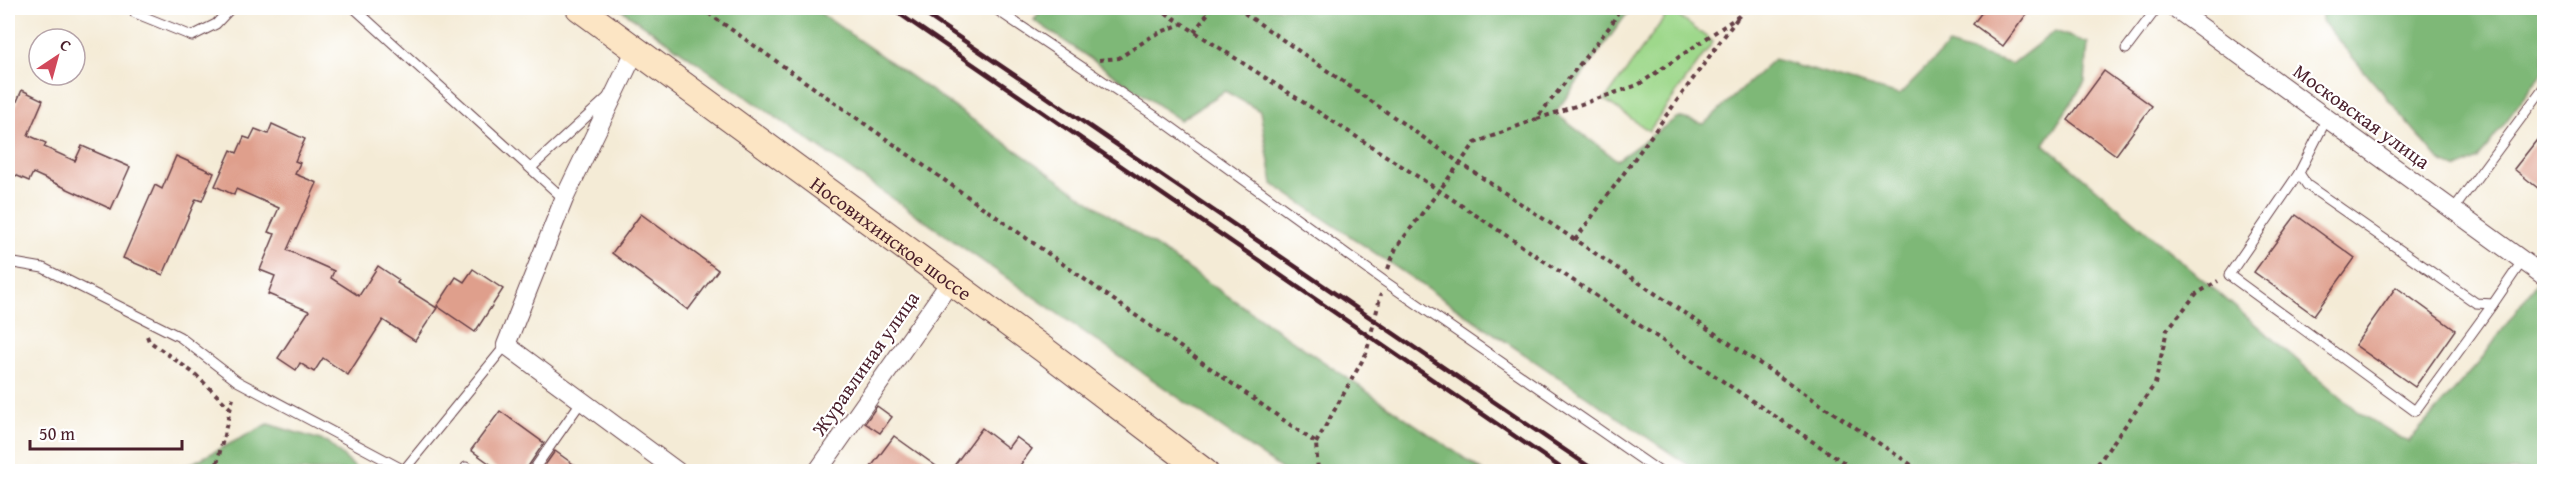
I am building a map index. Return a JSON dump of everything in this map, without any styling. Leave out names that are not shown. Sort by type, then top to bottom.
[{"type":"main road","name":"Носовихинское шоссе","points":[[579,8],[1205,471]]},
{"type":"street","name":"Московская улица","points":[[2175,8],[2544,276]]},
{"type":"street","points":[[636,49],[564,199],[506,345],[678,471]]},
{"type":"street","name":"Журавлиная улица","points":[[817,471],[951,281]]},
{"type":"lane","points":[[135,13],[192,36],[216,24],[231,8]]},
{"type":"lane","points":[[354,8],[564,199]]},
{"type":"lane","points":[[994,8],[1164,122],[1384,281],[1660,471]]},
{"type":"lane","points":[[2126,49],[2157,8]]},
{"type":"lane","points":[[2453,210],[2544,87]]},
{"type":"lane","points":[[531,168],[616,89]]},
{"type":"lane","points":[[2327,118],[2299,173],[2229,275],[2415,411],[2523,260]]},
{"type":"lane","points":[[2299,173],[2307,185],[2476,303],[2493,304]]},
{"type":"lane","points":[[8,262],[43,268],[180,337],[237,381],[404,470],[415,460],[506,345]]},
{"type":"lane","points":[[532,471],[581,402]]},
{"type":"path","points":[[701,8],[1316,443]]},
{"type":"path","points":[[1158,8],[1440,190],[1858,471]]},
{"type":"path","points":[[1194,32],[1212,8]]},
{"type":"path","points":[[1238,8],[1460,163],[1922,471]]},
{"type":"path","points":[[1536,119],[1611,25],[1620,8]]},
{"type":"path","points":[[1575,240],[1746,8]]},
{"type":"path","points":[[1318,471],[1316,443],[1366,354],[1384,281],[1396,248],[1475,143],[1536,119],[1638,85],[1739,16]]},
{"type":"path","points":[[1076,64],[1119,58],[1154,35],[1182,24]]},
{"type":"path","points":[[2092,471],[2155,384],[2167,330],[2196,294],[2229,275]]},
{"type":"path","points":[[139,316],[149,341],[195,374],[230,408]]},
{"type":"path","points":[[215,471],[237,381]]},
{"type":"green space","points":[[619,8],[813,8],[1060,181],[1483,471],[1284,471]]},
{"type":"green space","points":[[1042,8],[1631,8],[1555,113],[1617,160],[1678,117],[1704,124],[1774,59],[1899,95],[1948,45],[2012,64],[2055,31],[2088,43],[2085,82],[2044,144],[2358,412],[2408,442],[2478,364],[2544,272],[2544,471],[1697,471],[1273,184],[1260,111],[1225,91],[1180,120],[1034,20]]},
{"type":"green space","points":[[2322,8],[2544,8],[2544,70],[2478,159],[2458,169],[2440,161],[2322,21]]},
{"type":"green space","points":[[1670,10],[1713,42],[1649,131],[1605,100]]},
{"type":"green space","points":[[268,424],[327,442],[359,471],[177,471]]},
{"type":"building","points":[[1985,8],[2016,8],[2026,15],[2003,46],[1973,24]]},
{"type":"building","points":[[2104,71],[2152,106],[2116,155],[2068,120]]},
{"type":"building","points":[[22,90],[43,100],[28,135],[46,143],[44,147],[75,161],[82,146],[130,167],[111,209],[33,173],[29,181],[8,172],[8,105],[14,108]]},
{"type":"building","points":[[272,124],[305,139],[295,161],[300,163],[295,174],[317,183],[287,250],[334,271],[331,278],[359,296],[378,266],[399,280],[397,283],[437,308],[415,341],[383,320],[348,375],[323,358],[314,372],[300,363],[296,370],[278,358],[309,311],[268,294],[275,276],[260,270],[275,234],[268,232],[279,208],[236,189],[234,195],[215,186],[231,150],[237,153],[244,137],[250,139],[255,129],[268,134]]},
{"type":"building","points":[[2544,131],[2544,193],[2514,169]]},
{"type":"building","points":[[176,156],[214,173],[202,201],[196,199],[163,275],[123,258],[155,185],[162,189]]},
{"type":"building","points":[[641,214],[718,270],[688,310],[612,253]]},
{"type":"building","points":[[2296,215],[2355,258],[2314,315],[2254,272]]},
{"type":"building","points":[[473,269],[503,289],[475,332],[437,306],[456,277],[464,282]]},
{"type":"building","points":[[2396,287],[2455,330],[2415,387],[2355,345]]},
{"type":"building","points":[[877,406],[892,417],[880,433],[865,423]]},
{"type":"building","points":[[500,411],[544,443],[525,471],[500,471],[471,450]]},
{"type":"building","points":[[982,428],[1008,448],[1016,437],[1032,449],[1016,471],[950,471]]},
{"type":"building","points":[[894,436],[943,471],[868,471]]},
{"type":"building","points":[[555,451],[583,471],[541,471]]},
{"type":"railway","points":[[891,8],[1567,472]]},
{"type":"railway","points":[[916,8],[1597,472]]}]
